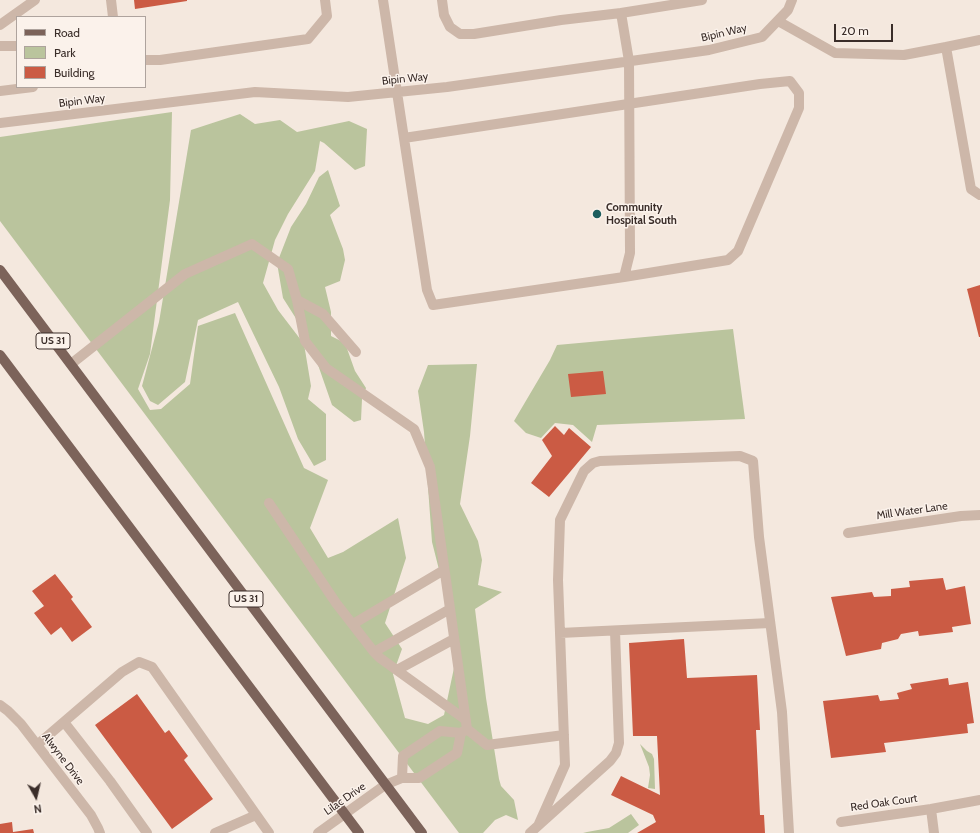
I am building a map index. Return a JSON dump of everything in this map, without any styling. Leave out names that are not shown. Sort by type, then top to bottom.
[{"type":"main road","name":"US 31","points":[[0,270],[422,833]]},
{"type":"main road","points":[[0,355],[359,833]]},
{"type":"street","points":[[0,25],[35,0]]},
{"type":"street","points":[[111,0],[113,16]]},
{"type":"street","points":[[146,60],[160,60],[308,39],[327,16],[325,0]]},
{"type":"street","points":[[383,0],[427,290],[433,305],[728,260],[738,251],[799,108],[799,93],[790,81],[760,84],[404,138]]},
{"type":"street","points":[[442,0],[444,15],[450,27],[460,34],[474,34],[702,0]]},
{"type":"street","name":"Bipin Way","points":[[0,123],[255,92],[348,97],[447,87],[710,50],[762,37],[788,10],[792,0]]},
{"type":"street","points":[[621,13],[629,61],[630,253],[624,277]]},
{"type":"street","points":[[778,21],[835,53],[904,55],[980,40]]},
{"type":"street","points":[[0,46],[16,46]]},
{"type":"street","points":[[946,47],[971,189],[980,195]]},
{"type":"street","points":[[0,91],[26,88]]},
{"type":"street","points":[[71,364],[185,274],[252,244],[288,270],[297,300],[305,341],[326,368],[414,429],[430,467],[454,639],[464,727],[457,753],[419,778],[402,778],[403,756],[440,731],[464,727]]},
{"type":"street","points":[[297,300],[323,314],[356,352]]},
{"type":"street","points":[[540,829],[565,764],[558,580],[560,520],[584,471],[600,460],[740,456],[753,461],[759,536],[782,712],[789,833]]},
{"type":"street","points":[[268,504],[336,603],[374,652],[488,746],[564,735]]},
{"type":"street","name":"Mill Water Lane","points":[[848,533],[961,516],[980,515]]},
{"type":"street","points":[[353,624],[444,570]]},
{"type":"street","points":[[374,652],[450,609]]},
{"type":"street","points":[[560,633],[770,624]]},
{"type":"street","points":[[530,833],[540,829],[610,761],[616,753],[619,744],[615,631]]},
{"type":"street","points":[[397,670],[454,639]]},
{"type":"street","points":[[37,745],[122,672],[140,662],[152,667],[269,833]]},
{"type":"street","name":"Alwyne Drive","points":[[0,705],[21,724],[90,815],[100,833]]},
{"type":"street","points":[[64,722],[110,781],[147,833]]},
{"type":"street","name":"Lilac Drive","points":[[318,833],[386,786],[402,778]]},
{"type":"street","name":"Red Oak Court","points":[[841,822],[931,809],[980,800]]},
{"type":"street","name":"Red Oak Court","points":[[931,809],[934,833]]},
{"type":"street","points":[[215,833],[256,815]]},
{"type":"green space","points":[[172,112],[170,200],[150,354],[138,389],[150,410],[161,409],[190,384],[198,326],[235,313],[304,468],[328,480],[310,528],[328,558],[343,552],[398,518],[406,558],[385,623],[402,649],[393,674],[405,718],[428,724],[444,715],[454,668],[449,609],[432,542],[424,432],[418,391],[428,365],[477,364],[470,436],[460,504],[478,541],[482,560],[478,585],[502,592],[475,609],[486,698],[499,779],[501,786],[514,800],[518,820],[506,815],[495,820],[483,833],[459,833],[0,221],[0,137]]},
{"type":"green space","points":[[240,114],[255,124],[280,120],[297,132],[349,121],[367,129],[365,166],[355,170],[320,141],[315,171],[288,214],[275,240],[263,283],[278,310],[304,344],[311,386],[308,399],[326,414],[326,460],[314,466],[298,439],[279,387],[238,302],[198,320],[185,382],[158,405],[150,401],[142,386],[159,322],[191,130]]},
{"type":"green space","points":[[328,170],[340,206],[330,215],[343,249],[345,260],[340,281],[325,287],[331,312],[331,336],[345,343],[355,371],[366,388],[362,399],[361,420],[354,422],[332,405],[309,339],[283,298],[277,263],[291,227],[306,204],[319,177]]},
{"type":"green space","points":[[733,329],[745,419],[597,425],[592,442],[573,425],[555,423],[541,438],[526,433],[514,421],[550,360],[557,345]]},
{"type":"green space","points":[[640,744],[652,754],[654,759],[655,789],[648,788],[650,775],[649,767]]},
{"type":"green space","points":[[631,814],[639,825],[628,833],[583,833],[609,828]]},
{"type":"building","points":[[134,0],[187,0],[187,1],[135,9]]},
{"type":"building","points":[[980,285],[980,337],[979,337],[967,289]]},
{"type":"building","points":[[603,371],[606,394],[571,397],[568,374]]},
{"type":"building","points":[[555,426],[564,435],[569,428],[591,447],[549,497],[531,483],[552,456],[542,440]]},
{"type":"building","points":[[55,574],[73,597],[71,599],[92,627],[72,642],[61,627],[51,635],[34,613],[44,606],[32,591]]},
{"type":"building","points":[[943,578],[946,590],[965,586],[971,624],[952,627],[953,632],[919,636],[918,631],[901,634],[898,639],[882,643],[881,649],[846,656],[831,597],[872,592],[874,597],[891,596],[891,589],[910,587],[909,581]]},
{"type":"building","points":[[684,639],[687,678],[757,675],[760,730],[756,730],[760,815],[764,815],[765,833],[637,833],[656,822],[653,815],[611,795],[621,776],[660,795],[657,736],[633,736],[629,643]]},
{"type":"building","points":[[948,678],[949,685],[968,682],[974,723],[967,724],[968,733],[884,743],[886,752],[831,758],[823,701],[878,695],[880,701],[899,699],[897,693],[912,689],[910,684]]},
{"type":"building","points":[[137,694],[165,733],[169,730],[188,756],[184,760],[213,799],[172,829],[95,725]]},
{"type":"building","points":[[12,822],[13,832],[33,829],[34,833],[0,833],[0,824]]},
{"type":"place","name":"Community Hospital South","points":[[597,214]]}]
